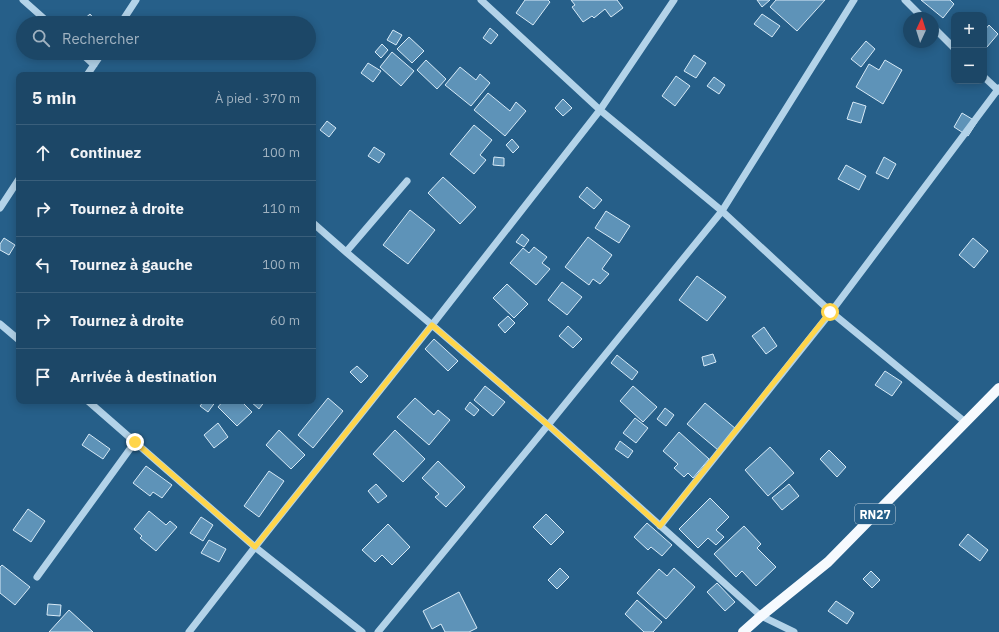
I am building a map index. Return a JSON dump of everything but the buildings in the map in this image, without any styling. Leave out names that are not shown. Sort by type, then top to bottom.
[{"type":"main road","name":"RN27","points":[[743,632],[828,562],[999,388]]},
{"type":"street","points":[[23,0],[41,16]]},
{"type":"street","points":[[126,16],[136,0]]},
{"type":"street","points":[[481,0],[600,110],[722,211],[830,312],[965,422]]},
{"type":"street","points":[[189,632],[600,110],[674,0]]},
{"type":"street","points":[[378,632],[722,211],[854,0]]},
{"type":"street","points":[[905,0],[917,12]]},
{"type":"street","points":[[939,33],[951,45]]},
{"type":"street","points":[[89,60],[94,65]]},
{"type":"street","points":[[90,72],[97,60]]},
{"type":"street","points":[[660,526],[830,312],[999,90],[987,80]]},
{"type":"street","points":[[346,252],[407,181]]},
{"type":"street","points":[[0,208],[16,184]]},
{"type":"street","points":[[316,226],[548,425],[761,616],[794,632]]},
{"type":"street","points":[[0,324],[16,337]]},
{"type":"street","points":[[91,404],[255,547],[362,632]]},
{"type":"street","points":[[37,577],[135,442]]},
{"type":"route","points":[[135,442],[255,547],[432,325],[548,425],[660,526],[830,312]]}]
